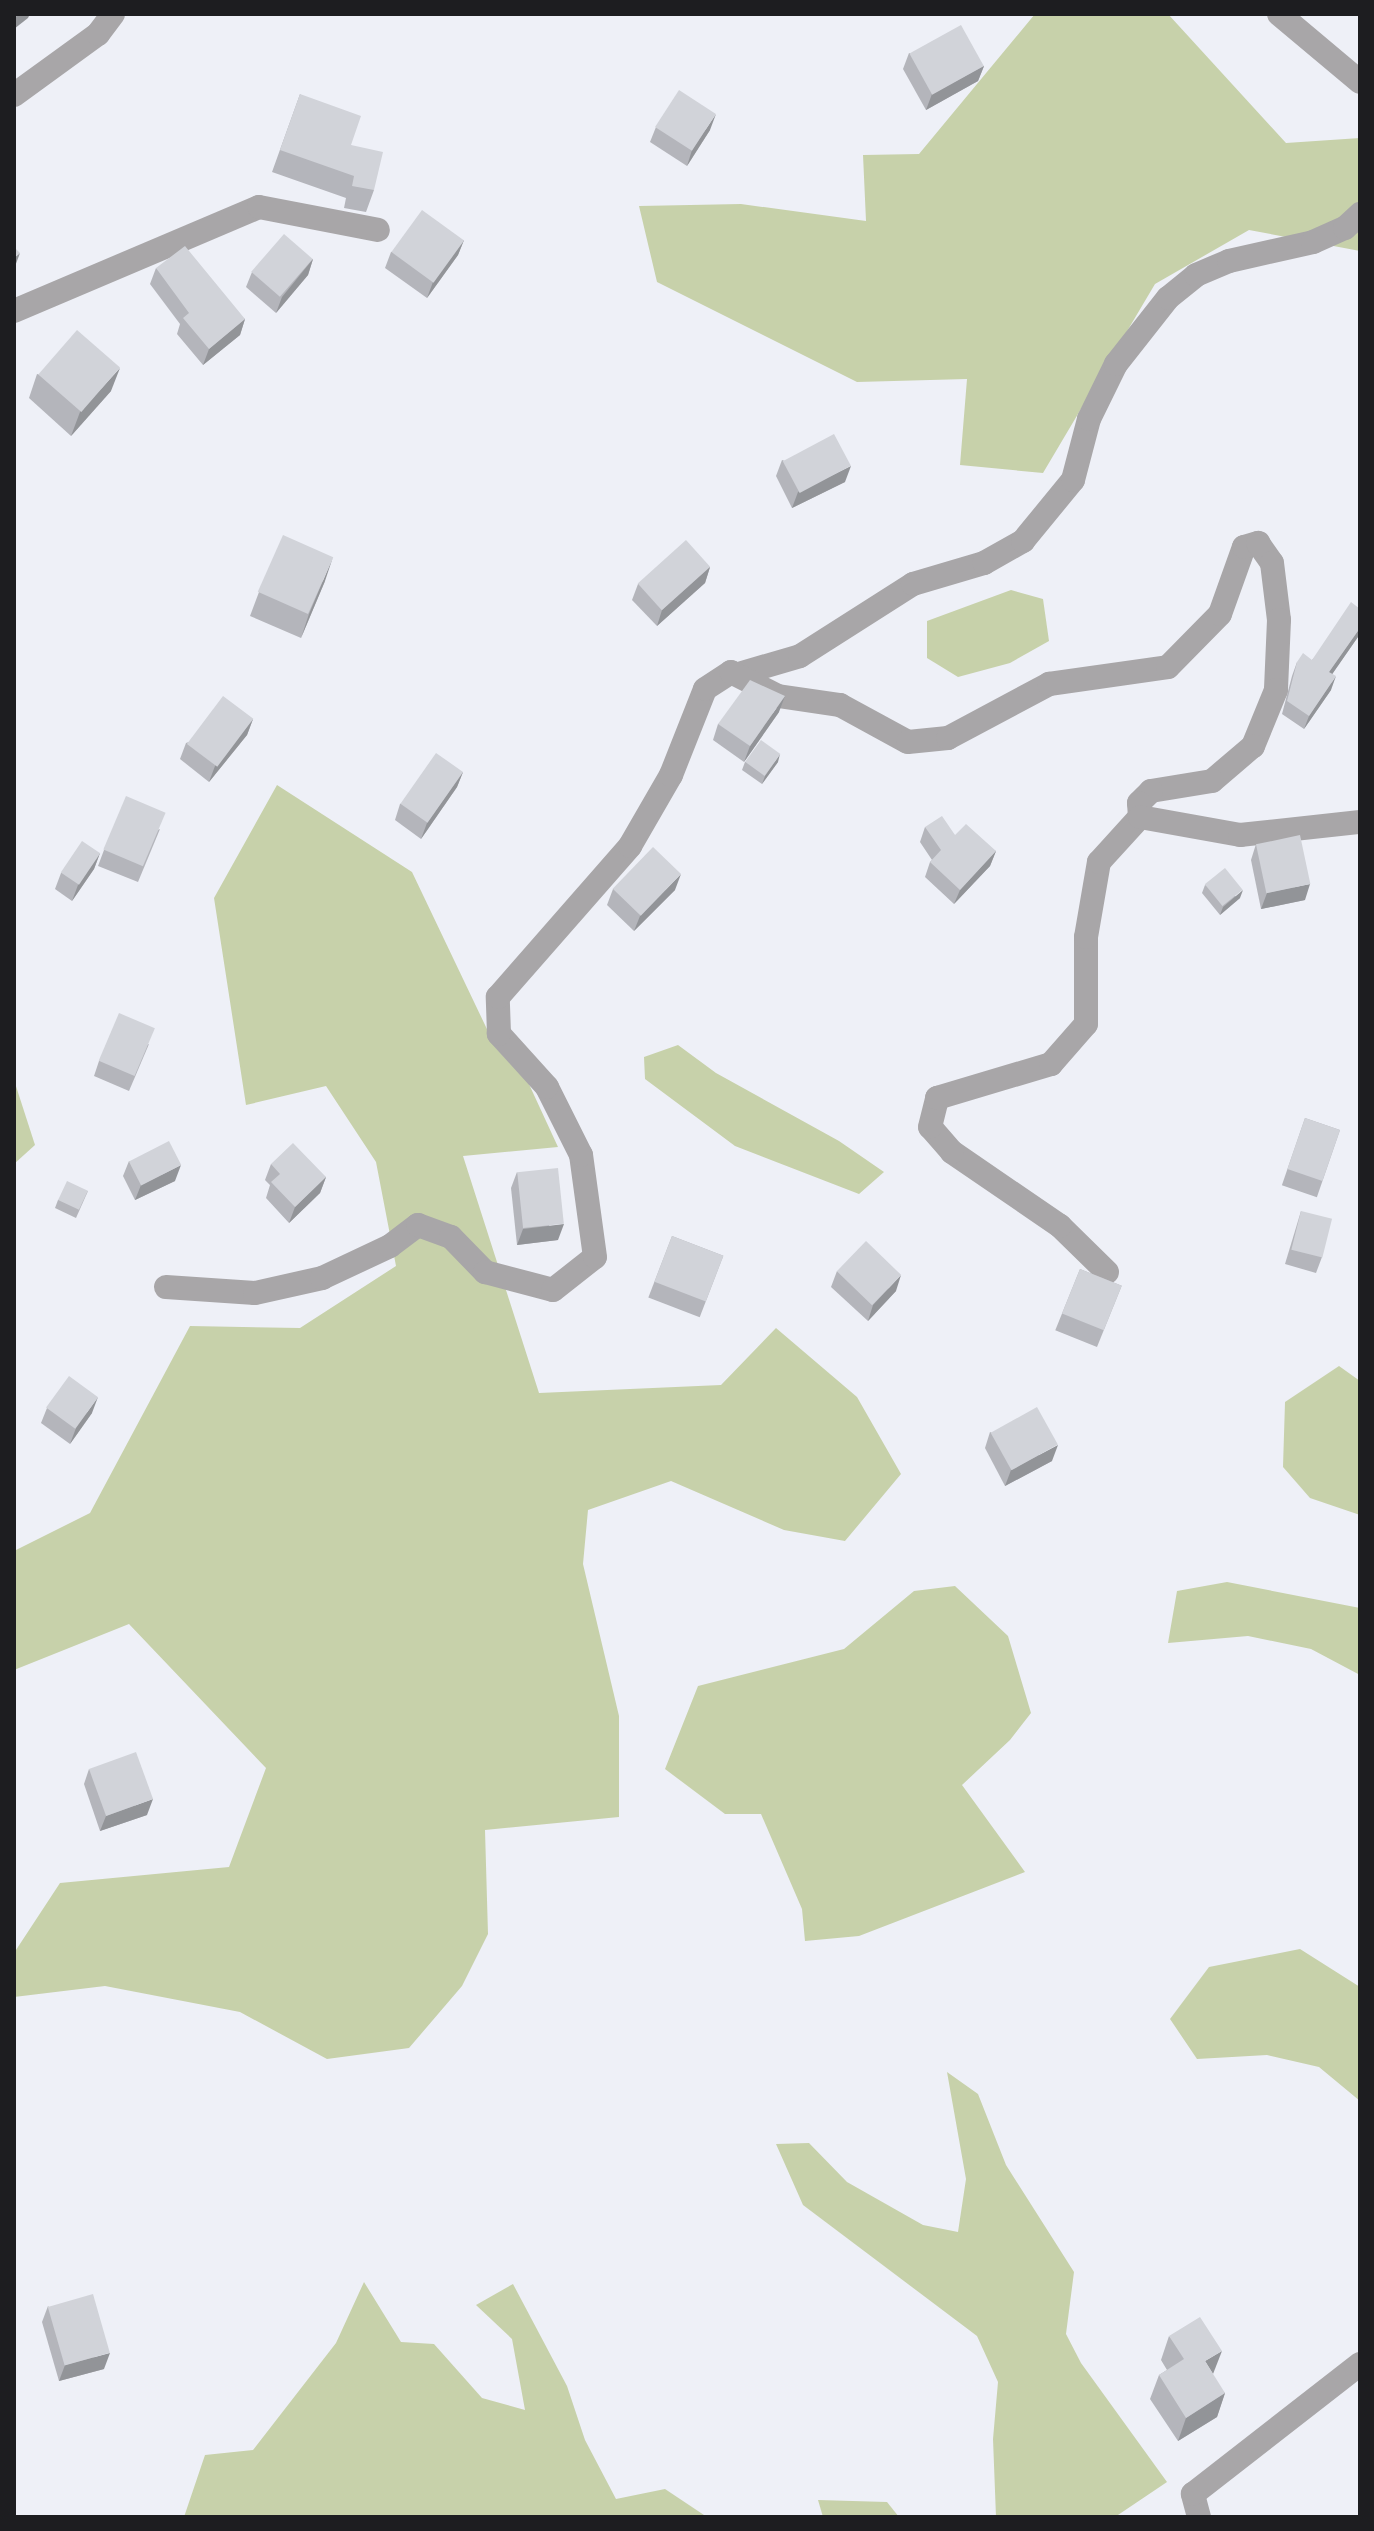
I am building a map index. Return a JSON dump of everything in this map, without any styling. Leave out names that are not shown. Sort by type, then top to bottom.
[{"type":"street","points":[[14,95],[98,34],[113,14]]},
{"type":"street","points":[[1279,14],[1360,82]]},
{"type":"street","points":[[14,311],[259,207],[378,230]]},
{"type":"street","points":[[166,1287],[255,1293],[322,1278],[390,1246],[418,1225],[451,1237],[485,1272],[553,1290],[595,1257],[581,1155],[547,1087],[499,1034],[498,997],[630,846],[671,775],[705,689],[731,672],[742,673],[800,656],[913,584],[984,563],[1023,541],[1073,480],[1089,419],[1116,364],[1168,298],[1196,275],[1229,261],[1313,242],[1345,228],[1360,214]]},
{"type":"street","points":[[742,673],[778,696],[840,705],[908,742],[948,738],[1049,684],[1168,667],[1220,614],[1244,547],[1258,543],[1272,563],[1279,620],[1276,690],[1253,746],[1212,781],[1151,791],[1139,803],[1140,817],[1099,862],[1086,937],[1086,1024],[1051,1064],[937,1098],[930,1127],[952,1152],[1060,1226],[1107,1272]]},
{"type":"street","points":[[1140,817],[1240,835],[1360,822]]},
{"type":"street","points":[[1199,2517],[1193,2494],[1360,2364]]},
{"type":"green space","points":[[1035,14],[1168,14],[1286,143],[1360,138],[1360,251],[1249,230],[1155,284],[1043,473],[960,465],[967,379],[857,382],[657,282],[639,206],[741,204],[866,221],[863,155],[919,154]]},
{"type":"green space","points":[[1011,590],[1043,599],[1049,641],[1010,663],[958,677],[927,658],[927,621]]},
{"type":"green space","points":[[277,785],[412,872],[496,1048],[528,1082],[558,1147],[463,1156],[539,1393],[721,1385],[776,1328],[857,1397],[901,1474],[845,1541],[784,1530],[671,1481],[588,1510],[583,1564],[619,1716],[619,1817],[485,1830],[488,1934],[462,1986],[409,2048],[327,2059],[240,2012],[105,1986],[14,1997],[14,1953],[60,1883],[229,1867],[266,1768],[129,1624],[14,1670],[14,1551],[90,1513],[190,1326],[300,1328],[396,1266],[376,1162],[326,1086],[246,1105],[214,898]]},
{"type":"green space","points":[[678,1045],[716,1073],[839,1141],[884,1172],[859,1194],[735,1146],[645,1079],[644,1057]]},
{"type":"green space","points":[[14,1080],[35,1145],[14,1164]]},
{"type":"green space","points":[[1339,1366],[1360,1381],[1360,1515],[1310,1498],[1283,1467],[1285,1402]]},
{"type":"green space","points":[[1227,1582],[1360,1608],[1360,1675],[1311,1649],[1248,1636],[1168,1643],[1177,1591]]},
{"type":"green space","points":[[955,1586],[1008,1636],[1031,1713],[1010,1740],[962,1785],[1025,1872],[859,1936],[805,1941],[802,1909],[761,1814],[725,1814],[665,1769],[698,1686],[844,1649],[914,1591]]},
{"type":"green space","points":[[1300,1949],[1360,1987],[1360,2101],[1319,2067],[1267,2055],[1197,2059],[1170,2019],[1209,1967]]},
{"type":"green space","points":[[947,2072],[978,2094],[1006,2165],[1074,2272],[1066,2334],[1081,2363],[1167,2482],[1115,2517],[996,2517],[993,2439],[998,2382],[977,2336],[803,2205],[776,2144],[809,2143],[847,2182],[923,2225],[958,2232],[966,2179]]},
{"type":"green space","points":[[364,2282],[401,2342],[434,2344],[482,2398],[525,2410],[512,2339],[476,2305],[513,2284],[567,2386],[585,2440],[616,2499],[665,2489],[707,2517],[184,2517],[205,2455],[253,2450],[336,2343]]},
{"type":"green space","points":[[818,2500],[887,2502],[899,2517],[823,2517]]},
{"type":"building","points":[[961,25],[984,66],[932,95],[909,54]]},
{"type":"building","points":[[679,90],[716,114],[692,151],[655,127]]},
{"type":"building","points":[[300,94],[361,116],[351,145],[383,152],[374,190],[352,186],[354,176],[280,150]]},
{"type":"building","points":[[422,210],[464,241],[434,283],[391,252]]},
{"type":"building","points":[[284,234],[313,259],[280,297],[251,272]]},
{"type":"building","points":[[185,246],[245,319],[209,349],[183,318],[189,313],[156,268]]},
{"type":"building","points":[[77,330],[120,367],[81,412],[38,375]]},
{"type":"building","points":[[834,434],[851,466],[800,493],[783,461]]},
{"type":"building","points":[[283,535],[333,557],[308,614],[258,592]]},
{"type":"building","points":[[686,540],[710,567],[662,610],[638,583]]},
{"type":"building","points":[[1351,602],[1360,609],[1360,628],[1329,672],[1336,676],[1309,716],[1287,701],[1297,662],[1303,653],[1312,660]]},
{"type":"building","points":[[750,680],[785,696],[750,746],[718,724]]},
{"type":"building","points":[[223,696],[253,719],[217,767],[187,744]]},
{"type":"building","points":[[761,740],[780,754],[765,776],[745,762]]},
{"type":"building","points":[[436,753],[463,772],[427,823],[400,804]]},
{"type":"building","points":[[126,796],[166,813],[143,866],[103,849]]},
{"type":"building","points":[[942,816],[955,835],[966,824],[996,851],[960,890],[930,862],[941,850],[925,827]]},
{"type":"building","points":[[1300,835],[1310,884],[1266,893],[1256,844]]},
{"type":"building","points":[[82,841],[100,853],[79,885],[61,873]]},
{"type":"building","points":[[653,847],[681,874],[641,916],[613,889]]},
{"type":"building","points":[[1225,868],[1243,890],[1222,906],[1205,884]]},
{"type":"building","points":[[119,1013],[155,1028],[135,1076],[99,1061]]},
{"type":"building","points":[[1305,1118],[1340,1130],[1322,1181],[1287,1169]]},
{"type":"building","points":[[169,1141],[181,1165],[141,1185],[129,1161]]},
{"type":"building","points":[[293,1143],[326,1177],[295,1207],[271,1182],[280,1174],[271,1164]]},
{"type":"building","points":[[558,1168],[564,1224],[523,1228],[517,1172]]},
{"type":"building","points":[[67,1181],[88,1191],[79,1210],[58,1200]]},
{"type":"building","points":[[1301,1211],[1332,1219],[1322,1258],[1291,1250]]},
{"type":"building","points":[[672,1236],[723,1256],[706,1301],[654,1282]]},
{"type":"building","points":[[866,1241],[901,1275],[872,1305],[837,1271]]},
{"type":"building","points":[[1080,1269],[1122,1286],[1104,1330],[1062,1314]]},
{"type":"building","points":[[69,1376],[98,1397],[75,1429],[46,1408]]},
{"type":"building","points":[[1037,1407],[1058,1445],[1011,1470],[991,1433]]},
{"type":"building","points":[[136,1752],[153,1799],[106,1816],[89,1769]]},
{"type":"building","points":[[93,2294],[110,2353],[65,2366],[48,2307]]},
{"type":"building","points":[[1200,2317],[1222,2351],[1205,2361],[1225,2393],[1186,2418],[1159,2375],[1184,2359],[1169,2336]]}]
